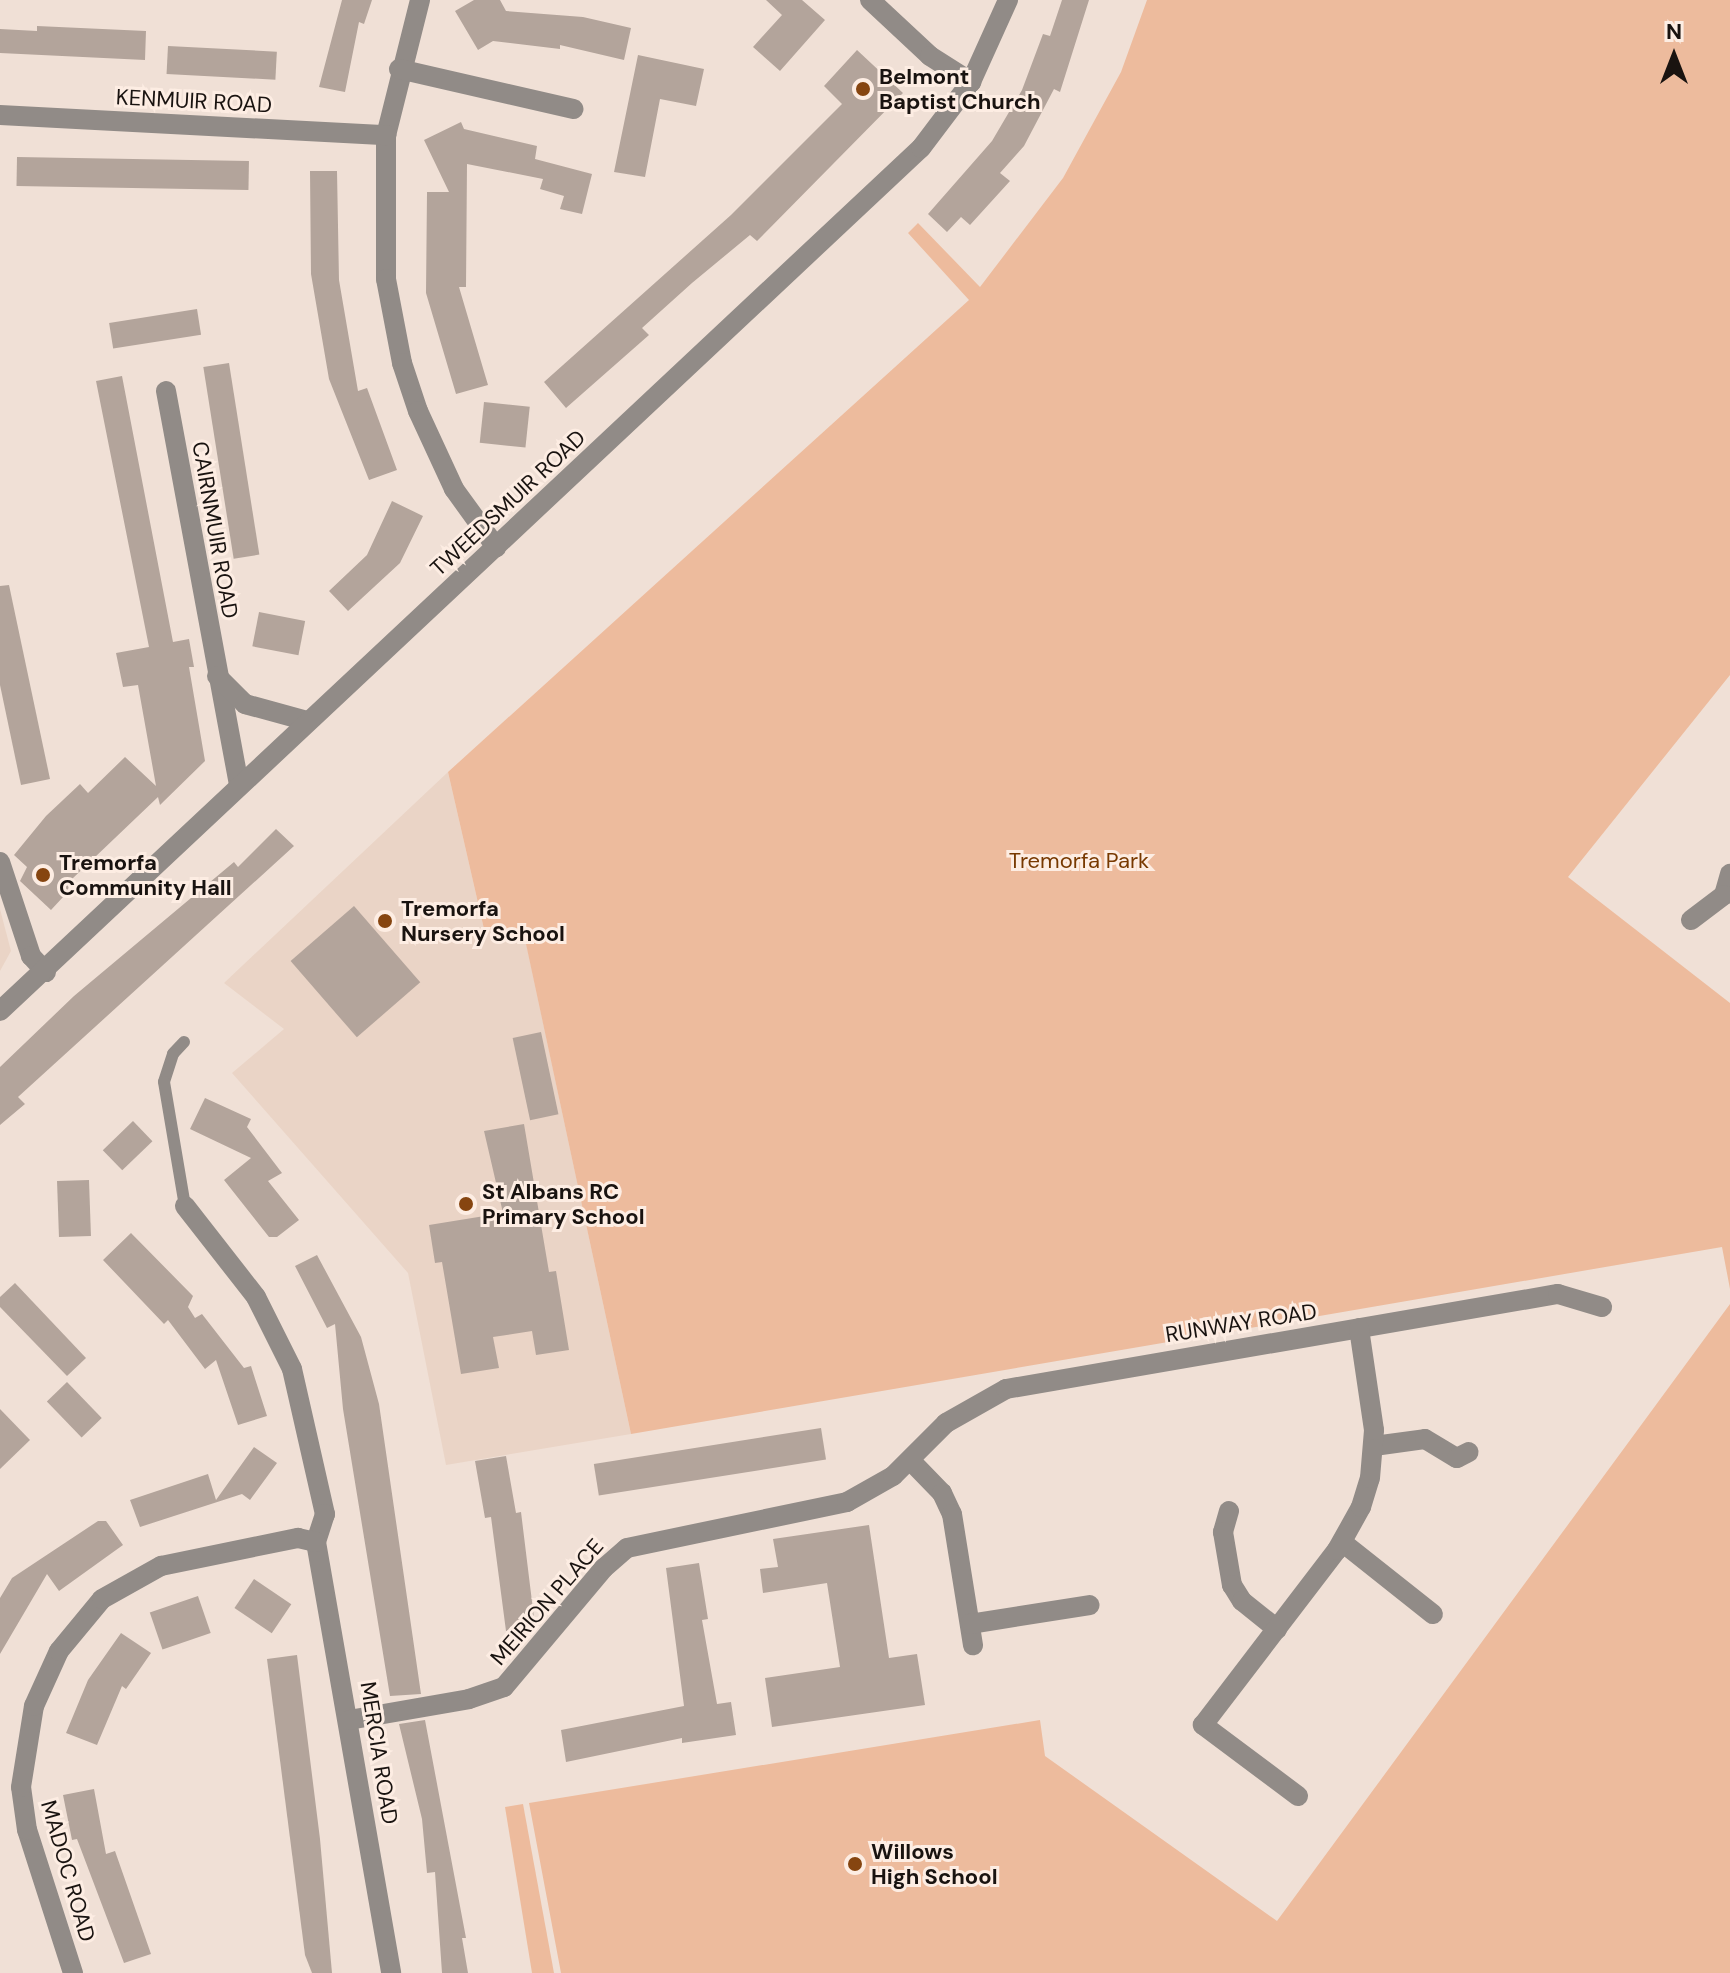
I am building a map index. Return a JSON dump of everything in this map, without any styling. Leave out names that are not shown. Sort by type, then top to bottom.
[{"type":"street","points":[[420,0],[399,69],[386,135],[383,236],[402,363],[436,455],[496,547]]},
{"type":"street","points":[[870,0],[930,56],[971,82]]},
{"type":"street","name":"TWEEDSMUIR ROAD","points":[[0,1011],[46,972],[239,784],[878,192],[921,148],[971,82],[1008,0]]},
{"type":"street","points":[[399,69],[573,109]]},
{"type":"street","name":"KENMUIR ROAD","points":[[0,115],[386,135]]},
{"type":"street","name":"CAIRNMUIR ROAD","points":[[166,391],[239,784]]},
{"type":"street","points":[[217,676],[245,704],[307,721]]},
{"type":"street","points":[[0,862],[31,956],[46,972]]},
{"type":"street","points":[[1691,920],[1727,897],[1730,874]]},
{"type":"street","points":[[185,1206],[256,1297],[292,1369],[325,1514],[316,1542]]},
{"type":"street","name":"RUNWAY ROAD","points":[[910,1460],[946,1423],[1006,1389],[1558,1294],[1602,1307]]},
{"type":"street","points":[[1298,1796],[1203,1725],[1342,1542],[1370,1478],[1374,1446],[1359,1328]]},
{"type":"street","points":[[1374,1446],[1425,1439],[1457,1458],[1469,1452]]},
{"type":"street","points":[[910,1460],[942,1493],[952,1514],[973,1645]]},
{"type":"street","name":"MEIRION PLACE","points":[[349,1720],[469,1699],[504,1687],[604,1568],[627,1548],[821,1510],[867,1493],[910,1460]]},
{"type":"street","points":[[1229,1511],[1223,1532],[1232,1585],[1242,1601],[1277,1629]]},
{"type":"street","name":"MADOC ROAD","points":[[73,1973],[27,1830],[21,1787],[34,1706],[59,1651],[102,1599],[161,1566],[298,1538],[316,1542]]},
{"type":"street","name":"MERCIA ROAD","points":[[316,1542],[391,1973]]},
{"type":"street","points":[[1342,1542],[1433,1614]]},
{"type":"street","points":[[970,1624],[1090,1605]]},
{"type":"lane","points":[[184,1042],[173,1054],[164,1082],[185,1206]]},
{"type":"shaded area","name":"St Albans RC Primary School","points":[[448,772],[484,929],[523,929],[631,1434],[446,1465],[408,1273],[232,1073],[284,1029],[224,983]]},
{"type":"shaded area","points":[[0,909],[11,951],[0,971]]},
{"type":"green space","name":"Tremorfa Park","points":[[1147,0],[1730,0],[1730,675],[1568,877],[1730,1003],[1730,1289],[1722,1247],[631,1434],[523,930],[484,929],[448,772],[969,300],[908,233],[918,223],[980,287],[1063,178],[1121,72]]},
{"type":"green space","points":[[1730,1304],[1730,1973],[561,1973],[529,1803],[1040,1720],[1045,1756],[1277,1921]]},
{"type":"green space","points":[[523,1804],[554,1973],[532,1973],[505,1807]]},
{"type":"building","points":[[342,0],[372,0],[364,24],[359,22],[345,92],[319,87]]},
{"type":"building","points":[[474,0],[500,0],[506,11],[583,17],[631,28],[624,60],[560,45],[560,49],[493,41],[478,50],[455,11]]},
{"type":"building","points":[[766,0],[802,0],[825,20],[780,71],[753,47],[782,15]]},
{"type":"building","points":[[1062,0],[1089,0],[1060,92],[1054,89],[1024,146],[1000,173],[1010,181],[970,225],[961,217],[947,232],[928,214],[992,141],[1022,90],[1043,34],[1050,36]]},
{"type":"building","points":[[37,26],[146,31],[145,60],[0,53],[0,29],[37,31]]},
{"type":"building","points":[[168,46],[277,52],[275,80],[167,74]]},
{"type":"building","points":[[857,50],[903,93],[757,241],[750,235],[692,283],[642,328],[649,335],[566,408],[544,382],[731,215],[842,104],[824,86]]},
{"type":"building","points":[[638,55],[704,69],[696,106],[660,99],[645,177],[614,172]]},
{"type":"building","points":[[461,122],[464,129],[537,146],[535,159],[592,174],[582,214],[560,209],[564,196],[540,189],[543,179],[467,164],[466,287],[459,287],[488,385],[456,394],[426,293],[427,192],[449,192],[424,140]]},
{"type":"building","points":[[17,157],[249,161],[248,190],[16,186]]},
{"type":"building","points":[[310,171],[337,171],[339,280],[358,391],[367,388],[397,470],[369,480],[329,379],[311,274]]},
{"type":"building","points":[[197,309],[201,335],[113,349],[109,323]]},
{"type":"building","points":[[229,363],[259,555],[234,559],[203,367]]},
{"type":"building","points":[[122,376],[173,642],[189,639],[194,667],[189,667],[205,761],[160,805],[158,797],[72,879],[76,883],[51,910],[20,881],[27,867],[14,855],[46,816],[80,784],[88,793],[125,757],[156,786],[138,685],[123,687],[116,653],[149,647],[96,381]]},
{"type":"building","points":[[484,402],[530,407],[525,448],[480,443]]},
{"type":"building","points":[[392,501],[423,516],[400,563],[348,611],[329,591],[367,555]]},
{"type":"building","points":[[9,585],[50,779],[21,785],[0,685],[0,586]]},
{"type":"building","points":[[259,612],[305,621],[298,655],[252,646]]},
{"type":"building","points":[[276,829],[294,846],[18,1097],[25,1104],[0,1125],[0,1067],[74,996],[234,862],[238,867]]},
{"type":"building","points":[[354,906],[420,982],[357,1037],[291,961]]},
{"type":"building","points":[[541,1032],[558,1114],[530,1120],[513,1038]]},
{"type":"building","points":[[205,1098],[251,1119],[247,1127],[282,1173],[268,1181],[299,1220],[277,1237],[269,1237],[224,1180],[251,1158],[190,1129]]},
{"type":"building","points":[[133,1121],[152,1141],[122,1170],[103,1150]]},
{"type":"building","points":[[524,1124],[549,1272],[556,1271],[569,1350],[536,1355],[532,1331],[493,1337],[499,1368],[461,1374],[442,1262],[435,1263],[429,1225],[503,1213],[484,1131]]},
{"type":"building","points":[[89,1180],[91,1236],[59,1237],[57,1181]]},
{"type":"building","points":[[131,1233],[193,1296],[188,1307],[195,1318],[202,1314],[244,1368],[251,1366],[267,1416],[238,1425],[216,1360],[205,1369],[168,1320],[164,1324],[103,1260]]},
{"type":"building","points":[[317,1255],[361,1337],[379,1404],[421,1694],[390,1696],[343,1409],[335,1324],[327,1328],[295,1266]]},
{"type":"building","points":[[15,1283],[86,1358],[67,1376],[0,1307],[0,1297]]},
{"type":"building","points":[[67,1382],[102,1418],[82,1437],[47,1401]]},
{"type":"building","points":[[0,1409],[30,1440],[0,1469]]},
{"type":"building","points":[[821,1428],[826,1460],[599,1496],[594,1464]]},
{"type":"building","points":[[254,1447],[277,1463],[250,1500],[242,1494],[140,1527],[130,1500],[208,1474],[216,1500]]},
{"type":"building","points":[[506,1456],[516,1513],[521,1512],[535,1626],[506,1631],[491,1517],[485,1518],[475,1461]]},
{"type":"building","points":[[98,1521],[106,1521],[123,1545],[59,1591],[47,1574],[0,1654],[0,1598],[12,1578]]},
{"type":"building","points":[[869,1525],[889,1658],[917,1654],[925,1705],[772,1727],[765,1678],[840,1667],[827,1583],[763,1593],[760,1569],[778,1567],[773,1539]]},
{"type":"building","points":[[699,1563],[708,1619],[702,1620],[717,1704],[731,1702],[736,1735],[682,1743],[682,1738],[566,1762],[561,1730],[684,1706],[666,1568]]},
{"type":"building","points":[[254,1579],[291,1604],[272,1633],[234,1608]]},
{"type":"building","points":[[198,1596],[211,1633],[162,1649],[150,1613]]},
{"type":"building","points":[[121,1633],[151,1653],[126,1689],[122,1686],[97,1745],[66,1733],[88,1680]]},
{"type":"building","points":[[297,1655],[320,1839],[332,1973],[312,1973],[305,1955],[267,1659]]},
{"type":"building","points":[[425,1720],[466,1938],[462,1938],[468,1973],[442,1973],[435,1872],[427,1873],[422,1819],[399,1724]]},
{"type":"building","points":[[94,1789],[106,1854],[115,1851],[151,1954],[124,1963],[77,1839],[72,1840],[63,1795]]},
{"type":"place","name":"Belmont Baptist Church","points":[[863,89]]},
{"type":"place","name":"Tremorfa Community Hall","points":[[43,875]]},
{"type":"place","name":"Tremorfa Nursery School","points":[[385,921]]},
{"type":"place","name":"St Albans RC Primary School","points":[[466,1204]]},
{"type":"place","name":"Willows High School","points":[[855,1864]]}]
